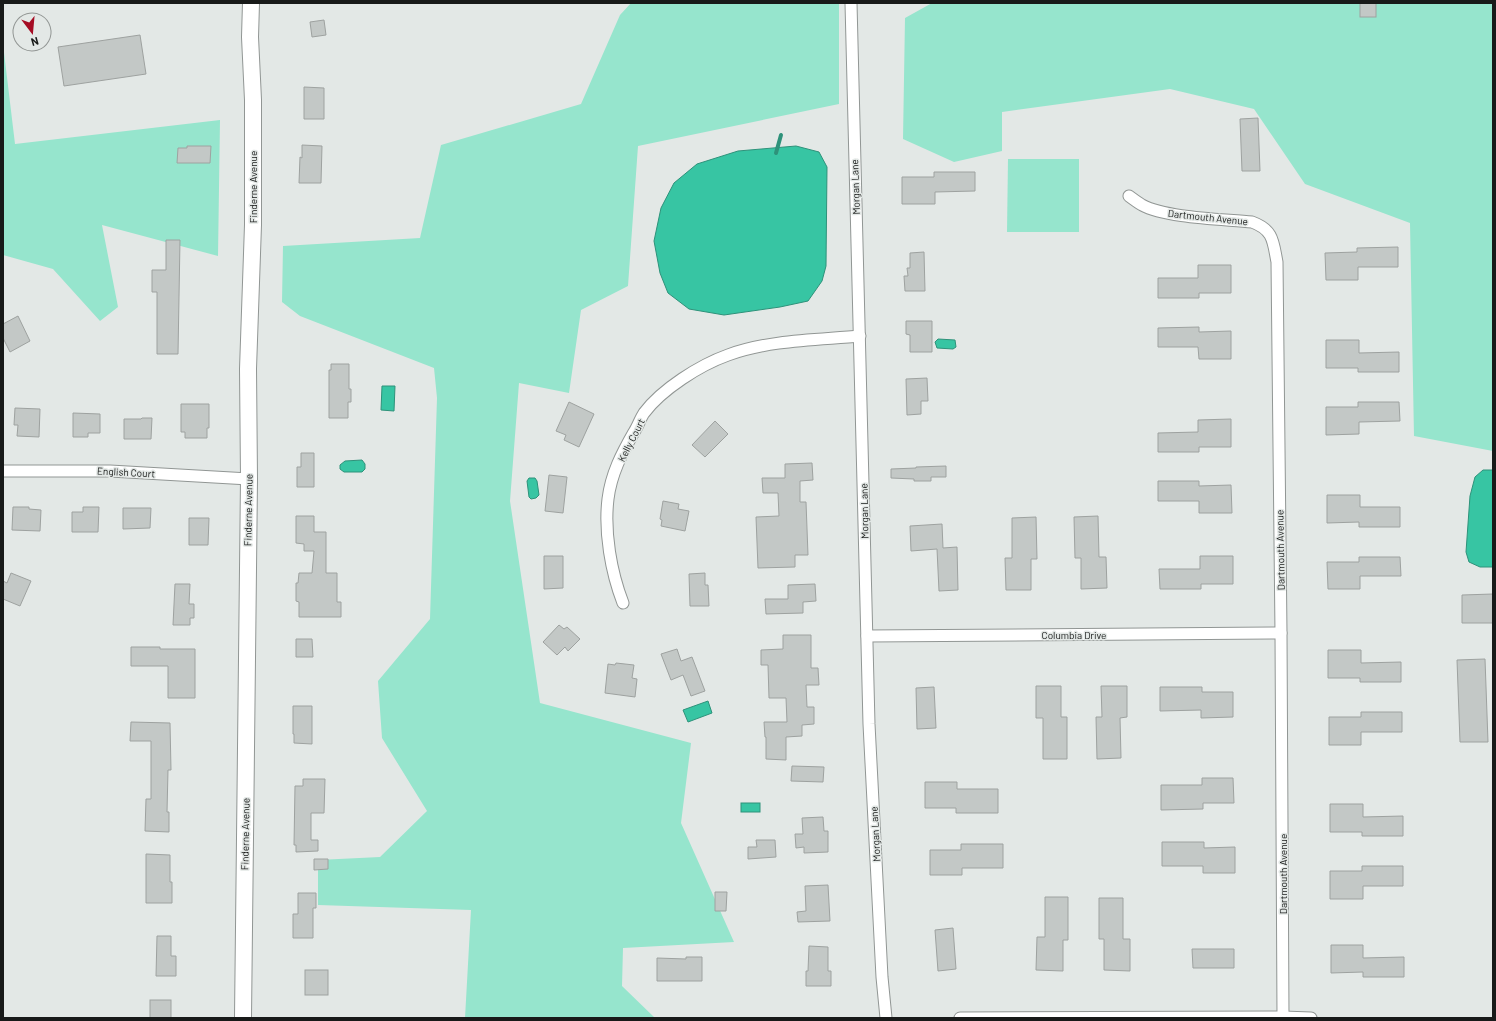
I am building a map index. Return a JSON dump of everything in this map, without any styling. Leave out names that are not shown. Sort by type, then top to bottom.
[{"type":"main road","name":"Finderne Avenue","points":[[243,1018],[249,480],[248,369],[253,224],[253,100],[250,37],[251,3]]},
{"type":"street","name":"Morgan Lane","points":[[850,3],[860,336],[869,724],[882,977],[886,1018]]},
{"type":"street","name":"Dartmouth Avenue","points":[[1129,196],[1142,205],[1156,210],[1182,215],[1252,222],[1268,230],[1273,239],[1277,262],[1282,633],[1283,1017]]},
{"type":"street","name":"Kelly Court","points":[[623,603],[617,588],[608,542],[608,500],[612,479],[621,456],[644,413],[672,386],[706,365],[728,355],[784,343],[860,336]]},
{"type":"street","name":"English Court","points":[[3,471],[110,471],[249,480]]},
{"type":"street","name":"Columbia Drive","points":[[867,636],[1282,633]]},
{"type":"street","points":[[960,1018],[1311,1018]]},
{"type":"shaded area","points":[[631,3],[839,3],[839,104],[638,146],[628,286],[581,310],[569,393],[519,383],[510,501],[540,703],[691,743],[681,823],[734,942],[623,948],[622,986],[655,1018],[465,1018],[471,910],[318,905],[318,860],[380,857],[427,811],[382,738],[378,681],[430,619],[437,398],[434,368],[300,316],[282,302],[283,246],[420,238],[441,145],[581,104],[620,15]]},
{"type":"shaded area","points":[[932,3],[1493,3],[1493,451],[1414,436],[1410,223],[1305,184],[1254,109],[1170,89],[1002,112],[1002,151],[954,162],[903,139],[905,18]]},
{"type":"shaded area","points":[[3,44],[15,144],[220,120],[218,256],[102,225],[118,307],[100,321],[53,269],[3,255]]},
{"type":"shaded area","points":[[796,146],[819,152],[827,167],[826,266],[822,281],[808,301],[780,307],[724,315],[689,309],[668,293],[660,273],[654,241],[661,208],[674,183],[697,164],[738,151]]},
{"type":"shaded area","points":[[1008,159],[1079,159],[1079,232],[1007,232]]},
{"type":"shaded area","points":[[938,339],[955,340],[956,347],[953,349],[937,348],[935,342]]},
{"type":"shaded area","points":[[382,386],[395,386],[394,411],[381,410]]},
{"type":"shaded area","points":[[362,460],[365,464],[365,469],[362,472],[344,472],[340,469],[340,465],[345,461]]},
{"type":"shaded area","points":[[1483,470],[1493,470],[1493,567],[1480,567],[1469,562],[1466,552],[1470,496],[1475,477]]},
{"type":"shaded area","points":[[529,478],[535,478],[537,481],[539,495],[536,498],[531,499],[529,497],[527,481]]},
{"type":"shaded area","points":[[708,701],[712,713],[688,722],[683,710]]},
{"type":"shaded area","points":[[741,803],[760,803],[760,812],[741,812]]},
{"type":"building","points":[[1360,3],[1376,3],[1376,17],[1360,17]]},
{"type":"building","points":[[324,20],[326,35],[312,37],[310,22]]},
{"type":"building","points":[[140,35],[146,74],[64,86],[58,47]]},
{"type":"building","points":[[304,87],[324,88],[324,119],[304,119]]},
{"type":"building","points":[[1258,118],[1260,171],[1242,171],[1240,119]]},
{"type":"building","points":[[302,145],[322,146],[321,183],[299,183]]},
{"type":"building","points":[[187,146],[211,146],[210,163],[177,163],[178,148],[187,148]]},
{"type":"building","points":[[934,172],[975,172],[975,191],[935,192],[935,204],[902,204],[902,177],[934,177]]},
{"type":"building","points":[[166,240],[180,240],[178,354],[157,354],[157,292],[152,292],[152,270],[166,270]]},
{"type":"building","points":[[1398,247],[1398,267],[1358,267],[1358,280],[1326,280],[1325,253],[1357,252],[1357,248]]},
{"type":"building","points":[[924,252],[925,291],[905,291],[904,276],[908,276],[907,268],[910,268],[910,253]]},
{"type":"building","points":[[1198,265],[1231,265],[1231,293],[1199,293],[1199,298],[1158,298],[1158,278],[1198,278]]},
{"type":"building","points":[[18,316],[30,341],[10,352],[3,338],[3,324]]},
{"type":"building","points":[[906,321],[932,321],[932,352],[910,352],[910,335],[906,334]]},
{"type":"building","points":[[1199,327],[1199,332],[1231,331],[1231,359],[1199,359],[1198,347],[1158,347],[1158,328]]},
{"type":"building","points":[[1326,340],[1359,340],[1359,353],[1399,352],[1399,372],[1358,372],[1358,368],[1326,368]]},
{"type":"building","points":[[331,364],[349,364],[349,389],[351,389],[351,402],[348,402],[348,418],[329,418],[329,370],[331,370]]},
{"type":"building","points":[[927,378],[928,401],[921,401],[921,414],[907,415],[906,379]]},
{"type":"building","points":[[569,402],[594,414],[579,447],[564,440],[566,435],[556,431]]},
{"type":"building","points":[[1358,402],[1399,402],[1400,421],[1359,422],[1359,434],[1326,435],[1326,407],[1358,407]]},
{"type":"building","points":[[181,404],[209,404],[209,428],[207,428],[207,438],[185,438],[185,432],[181,432]]},
{"type":"building","points":[[15,408],[40,409],[39,437],[17,436],[18,425],[14,425]]},
{"type":"building","points":[[73,413],[100,414],[100,433],[88,433],[88,437],[73,437]]},
{"type":"building","points":[[152,418],[151,439],[124,439],[124,419]]},
{"type":"building","points":[[1231,419],[1231,447],[1199,447],[1199,452],[1158,452],[1158,433],[1198,432],[1198,420]]},
{"type":"building","points":[[715,421],[728,434],[705,457],[692,445]]},
{"type":"building","points":[[301,453],[314,453],[314,487],[297,487],[297,467],[301,467]]},
{"type":"building","points":[[812,463],[813,480],[800,481],[800,502],[806,502],[808,555],[795,555],[795,567],[758,568],[756,517],[779,516],[778,493],[763,493],[762,478],[785,478],[785,464]]},
{"type":"building","points":[[946,466],[946,477],[931,477],[931,481],[914,481],[914,479],[891,478],[891,469]]},
{"type":"building","points":[[549,475],[567,477],[563,513],[545,511]]},
{"type":"building","points":[[1158,481],[1199,481],[1199,486],[1231,485],[1232,513],[1199,513],[1199,501],[1158,501]]},
{"type":"building","points":[[1327,495],[1360,495],[1360,507],[1400,507],[1400,527],[1359,527],[1359,522],[1327,523]]},
{"type":"building","points":[[663,501],[679,504],[678,509],[689,511],[685,531],[661,526],[662,520],[660,519]]},
{"type":"building","points":[[13,507],[29,507],[29,509],[41,510],[40,531],[12,530]]},
{"type":"building","points":[[83,507],[99,507],[98,532],[72,532],[72,512],[83,512]]},
{"type":"building","points":[[123,508],[151,508],[150,528],[123,529]]},
{"type":"building","points":[[296,516],[314,516],[314,532],[326,532],[326,573],[337,573],[337,602],[341,602],[341,617],[299,617],[299,602],[296,601],[296,583],[298,583],[299,573],[312,573],[314,551],[304,551],[304,544],[296,543]]},
{"type":"building","points":[[1098,516],[1099,557],[1106,557],[1107,588],[1081,589],[1081,558],[1075,558],[1074,517]]},
{"type":"building","points":[[1036,517],[1037,559],[1031,559],[1031,590],[1006,590],[1005,558],[1012,558],[1012,518]]},
{"type":"building","points":[[189,518],[209,518],[208,545],[189,545]]},
{"type":"building","points":[[942,524],[943,548],[957,547],[958,590],[939,591],[937,549],[911,551],[910,526]]},
{"type":"building","points":[[544,556],[563,556],[563,588],[544,589]]},
{"type":"building","points":[[1200,556],[1233,556],[1233,584],[1201,584],[1201,589],[1160,589],[1159,569],[1200,569]]},
{"type":"building","points":[[1359,557],[1400,557],[1401,576],[1360,576],[1360,589],[1328,589],[1327,562],[1359,562]]},
{"type":"building","points":[[11,573],[31,581],[20,606],[3,599],[3,581],[7,583]]},
{"type":"building","points":[[705,573],[705,585],[708,585],[709,606],[690,606],[689,574]]},
{"type":"building","points":[[175,584],[190,584],[189,604],[194,604],[194,618],[190,618],[190,625],[173,625]]},
{"type":"building","points":[[815,584],[816,601],[803,602],[803,613],[766,614],[765,599],[788,599],[788,585]]},
{"type":"building","points":[[1493,594],[1493,623],[1462,623],[1462,595]]},
{"type":"building","points":[[559,625],[564,629],[567,627],[580,639],[568,651],[565,647],[557,655],[543,642]]},
{"type":"building","points":[[783,635],[811,635],[811,668],[818,668],[819,685],[806,685],[807,707],[814,707],[814,724],[802,725],[802,736],[786,737],[786,760],[766,759],[764,722],[787,722],[786,698],[769,698],[768,665],[761,665],[761,650],[783,649]]},
{"type":"building","points":[[296,639],[312,639],[313,657],[296,657]]},
{"type":"building","points":[[131,647],[195,649],[195,698],[168,698],[168,666],[131,666]]},
{"type":"building","points":[[677,649],[681,661],[692,657],[705,691],[691,696],[683,675],[671,680],[661,654]]},
{"type":"building","points":[[1328,650],[1361,650],[1361,663],[1401,662],[1401,682],[1360,682],[1360,678],[1328,678]]},
{"type":"building","points":[[1485,659],[1488,742],[1460,742],[1457,660]]},
{"type":"building","points":[[616,663],[634,665],[632,678],[637,679],[635,697],[605,693],[608,664],[615,665]]},
{"type":"building","points":[[1036,686],[1061,686],[1061,717],[1067,717],[1067,759],[1043,759],[1043,718],[1036,718]]},
{"type":"building","points":[[1101,686],[1127,686],[1127,717],[1120,718],[1121,758],[1097,759],[1096,717],[1102,717]]},
{"type":"building","points":[[934,687],[936,728],[917,729],[916,688]]},
{"type":"building","points":[[1160,687],[1202,687],[1202,692],[1233,692],[1233,717],[1201,718],[1201,710],[1160,711]]},
{"type":"building","points":[[293,706],[312,706],[312,744],[294,743]]},
{"type":"building","points":[[1361,712],[1402,712],[1402,732],[1361,732],[1361,745],[1329,745],[1329,717],[1361,717]]},
{"type":"building","points":[[131,722],[170,723],[171,770],[168,770],[167,812],[169,812],[169,832],[145,831],[146,799],[151,799],[151,741],[130,741]]},
{"type":"building","points":[[792,766],[824,767],[823,782],[791,781]]},
{"type":"building","points":[[1202,778],[1233,778],[1234,803],[1203,803],[1203,809],[1161,810],[1161,785],[1202,785]]},
{"type":"building","points":[[303,779],[325,779],[324,813],[311,813],[311,840],[318,840],[318,851],[296,852],[296,845],[294,845],[295,786],[303,786]]},
{"type":"building","points":[[925,782],[957,782],[957,789],[998,789],[998,813],[956,813],[956,808],[925,808]]},
{"type":"building","points":[[1330,804],[1363,804],[1363,817],[1403,816],[1403,836],[1362,836],[1362,832],[1330,832]]},
{"type":"building","points":[[823,817],[824,831],[828,831],[828,852],[804,853],[804,847],[796,848],[795,834],[803,834],[802,818]]},
{"type":"building","points":[[756,840],[775,840],[776,857],[748,859],[748,847],[757,847]]},
{"type":"building","points":[[1162,842],[1204,842],[1204,848],[1235,847],[1235,873],[1203,873],[1203,866],[1162,866]]},
{"type":"building","points":[[961,844],[1003,844],[1003,868],[962,868],[962,875],[930,875],[930,850],[961,850]]},
{"type":"building","points":[[146,854],[170,855],[172,903],[146,903]]},
{"type":"building","points":[[314,859],[328,859],[328,869],[314,870]]},
{"type":"building","points":[[1362,866],[1403,866],[1403,886],[1363,886],[1363,899],[1330,899],[1330,871],[1362,871]]},
{"type":"building","points":[[828,885],[830,921],[798,922],[797,912],[806,911],[805,886]]},
{"type":"building","points":[[715,892],[727,892],[726,911],[715,911]]},
{"type":"building","points":[[298,893],[316,893],[316,908],[313,908],[313,938],[293,938],[293,914],[298,914]]},
{"type":"building","points":[[1045,897],[1068,897],[1068,940],[1063,940],[1063,971],[1036,970],[1037,937],[1045,937]]},
{"type":"building","points":[[1099,898],[1123,898],[1123,939],[1130,939],[1130,971],[1104,970],[1104,939],[1099,939]]},
{"type":"building","points":[[953,928],[956,969],[938,971],[935,930]]},
{"type":"building","points":[[157,936],[171,936],[171,956],[176,956],[176,976],[156,976]]},
{"type":"building","points":[[1331,945],[1363,945],[1363,958],[1404,957],[1404,977],[1363,977],[1363,972],[1331,973]]},
{"type":"building","points":[[809,946],[828,947],[828,971],[831,971],[831,986],[806,986]]},
{"type":"building","points":[[1192,949],[1234,949],[1234,968],[1193,968]]},
{"type":"building","points":[[686,957],[702,957],[702,981],[657,981],[657,958],[686,959]]},
{"type":"building","points":[[305,970],[328,970],[328,995],[305,995]]},
{"type":"building","points":[[150,1000],[171,1000],[171,1018],[150,1018]]},
{"type":"waterway","points":[[776,153],[781,135]]}]
